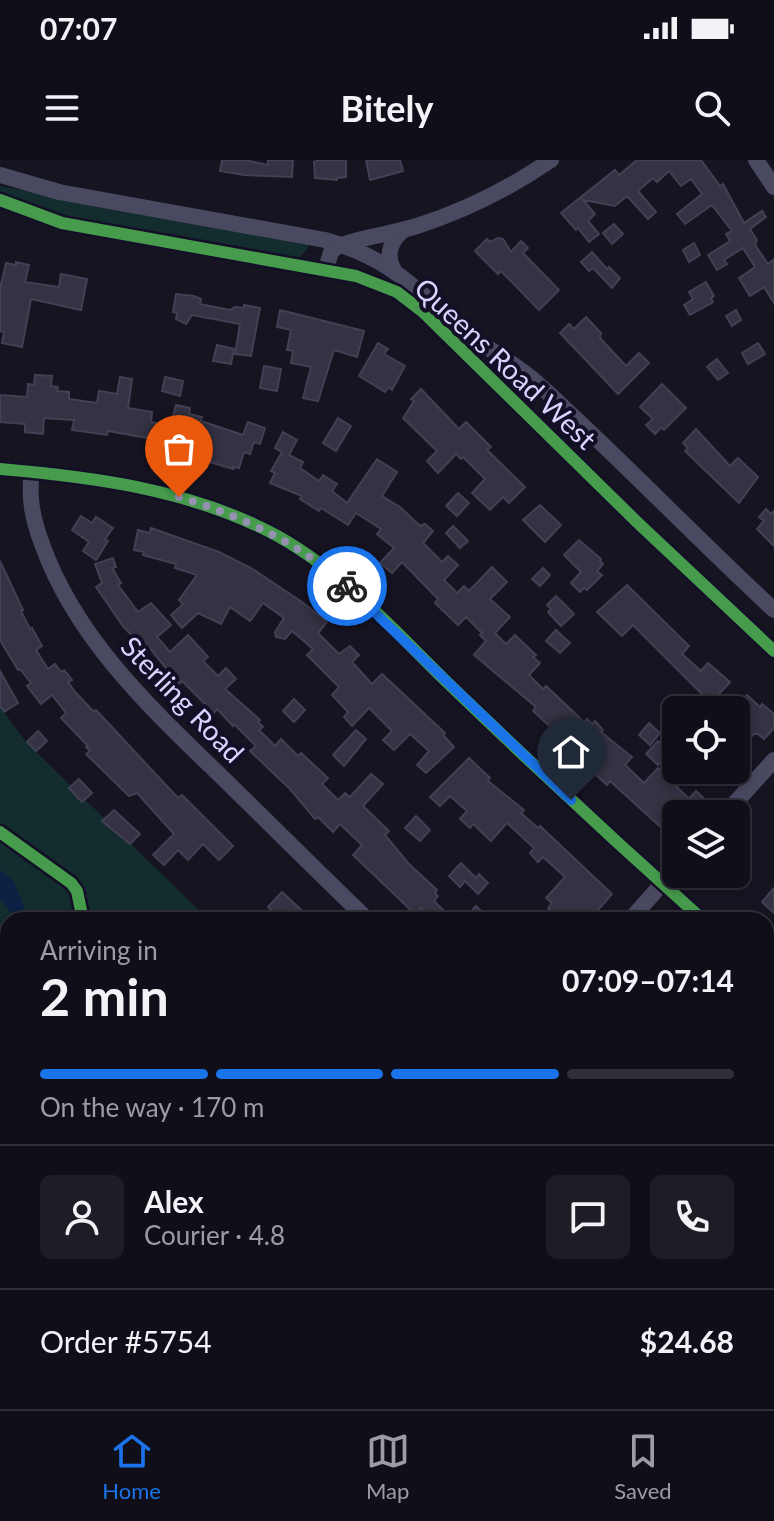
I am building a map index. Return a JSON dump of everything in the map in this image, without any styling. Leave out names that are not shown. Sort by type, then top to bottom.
[{"type":"street","points":[[326,269],[331,252],[342,244],[446,216],[497,192],[551,160]]},
{"type":"street","points":[[756,160],[774,187]]},
{"type":"street","name":"Queens Road West","points":[[3,173],[59,192],[342,244],[393,268],[469,334],[534,380],[774,610]]},
{"type":"street","name":"Queens Road West","points":[[0,200],[40,217],[326,269],[378,283],[415,305],[774,651]]},
{"type":"street","points":[[0,211],[40,217]]},
{"type":"street","points":[[393,268],[389,257],[391,245],[405,229]]},
{"type":"street","points":[[0,469],[165,493],[235,516],[296,547],[351,590],[662,883],[637,912]]},
{"type":"street","name":"Sterling Road","points":[[32,472],[31,505],[46,555],[70,607],[95,644],[194,749],[360,912]]},
{"type":"street","points":[[738,800],[774,760]]},
{"type":"street","points":[[668,888],[694,912]]},
{"type":"green space","points":[[0,186],[298,241],[308,244],[308,248],[300,257],[292,257],[75,219],[0,194]]},
{"type":"green space","points":[[0,707],[27,743],[201,912],[0,912]]},
{"type":"water","points":[[0,870],[14,881],[26,912],[11,912],[0,899]]},
{"type":"building","points":[[222,160],[245,160],[268,165],[268,160],[293,160],[292,177],[220,171]]},
{"type":"building","points":[[346,160],[346,177],[337,180],[315,178],[314,162]]},
{"type":"building","points":[[366,160],[400,160],[403,171],[370,180]]},
{"type":"building","points":[[637,160],[701,160],[720,186],[723,184],[744,223],[762,211],[766,217],[750,229],[757,240],[755,245],[768,264],[774,259],[774,303],[764,287],[750,296],[739,278],[755,267],[743,248],[724,260],[727,264],[717,270],[708,255],[730,241],[726,234],[732,231],[712,205],[685,224],[677,214],[702,194],[691,179],[681,186],[669,171],[657,182],[653,178],[638,191],[656,212],[648,219],[627,196],[615,206],[583,200],[595,214],[588,221],[599,234],[589,242],[561,213],[615,170],[619,175]]},
{"type":"building","points":[[614,224],[623,234],[612,244],[603,233]]},
{"type":"building","points":[[487,239],[490,242],[503,239],[511,252],[521,241],[528,248],[523,253],[559,290],[539,310],[501,271],[498,274],[475,251]]},
{"type":"building","points":[[694,243],[700,255],[689,262],[683,250]]},
{"type":"building","points":[[592,252],[620,278],[612,288],[593,268],[589,271],[581,262]]},
{"type":"building","points":[[16,262],[29,265],[25,282],[59,287],[61,274],[87,279],[81,310],[31,299],[22,347],[2,343],[4,332],[0,331],[0,289],[6,263],[16,265]]},
{"type":"building","points":[[706,282],[714,296],[711,298],[713,302],[690,315],[684,305],[693,299],[689,292]]},
{"type":"building","points":[[176,294],[194,296],[201,299],[200,304],[230,310],[244,308],[244,305],[260,308],[251,356],[235,354],[240,324],[192,315],[186,324],[176,319],[177,313],[173,312]]},
{"type":"building","points":[[280,310],[364,331],[357,357],[334,350],[318,401],[303,398],[311,367],[291,363],[293,351],[287,350],[291,330],[277,327]]},
{"type":"building","points":[[736,310],[741,320],[732,326],[726,316]]},
{"type":"building","points":[[586,317],[601,333],[600,338],[626,366],[639,353],[649,363],[618,394],[560,333],[569,324],[574,329]]},
{"type":"building","points":[[378,343],[388,349],[384,354],[405,366],[392,390],[389,387],[385,392],[359,376]]},
{"type":"building","points":[[758,343],[765,354],[748,364],[742,353]]},
{"type":"building","points":[[217,345],[234,349],[231,364],[213,361]]},
{"type":"building","points":[[717,359],[728,373],[718,380],[707,367]]},
{"type":"building","points":[[264,366],[281,369],[277,391],[260,388]]},
{"type":"building","points":[[35,375],[52,376],[51,386],[58,387],[57,391],[69,392],[69,399],[97,403],[99,391],[117,394],[120,377],[132,379],[128,408],[152,412],[151,422],[170,426],[176,405],[190,408],[189,414],[202,417],[201,421],[243,435],[248,422],[265,428],[260,444],[254,442],[250,454],[244,452],[239,468],[233,469],[210,462],[211,459],[206,457],[209,449],[187,443],[186,449],[164,441],[108,431],[107,435],[72,430],[74,420],[44,418],[43,434],[25,432],[25,424],[0,422],[0,395],[27,397],[28,384],[34,385]]},
{"type":"building","points":[[165,377],[183,381],[180,396],[162,391]]},
{"type":"building","points":[[662,384],[686,408],[664,430],[662,427],[655,434],[646,425],[653,419],[640,407]]},
{"type":"building","points":[[421,389],[459,429],[466,422],[491,447],[487,450],[525,487],[509,503],[503,497],[490,510],[472,493],[485,479],[463,457],[461,459],[456,454],[438,473],[427,461],[437,451],[403,418],[414,401],[411,399]]},
{"type":"building","points":[[338,418],[351,426],[336,451],[323,443]]},
{"type":"building","points":[[696,429],[730,466],[738,458],[758,477],[739,503],[685,451],[688,448],[683,443]]},
{"type":"building","points":[[283,432],[297,440],[289,455],[303,462],[300,468],[319,481],[323,475],[337,484],[332,491],[347,503],[377,459],[397,472],[382,496],[400,507],[420,526],[425,524],[433,531],[423,543],[442,562],[448,556],[458,565],[444,580],[457,593],[464,586],[469,591],[492,567],[507,582],[490,599],[510,617],[495,633],[506,644],[515,635],[536,655],[533,657],[540,663],[529,675],[543,689],[546,686],[584,722],[587,719],[592,724],[595,721],[603,730],[601,732],[632,757],[625,765],[644,783],[658,768],[662,772],[662,784],[674,784],[689,799],[696,791],[706,800],[662,800],[662,828],[610,781],[607,785],[595,774],[598,771],[533,711],[536,707],[474,655],[486,641],[466,617],[458,625],[435,603],[438,599],[402,562],[392,573],[380,563],[394,548],[377,534],[381,529],[356,513],[348,525],[321,508],[319,511],[300,499],[302,496],[270,483],[275,473],[271,471],[282,452],[275,448]]},
{"type":"building","points":[[458,493],[469,503],[457,516],[446,506]]},
{"type":"building","points":[[540,505],[561,525],[545,542],[523,520]]},
{"type":"building","points":[[766,509],[771,514],[774,511],[774,546],[757,529],[764,521],[759,517]]},
{"type":"building","points":[[81,516],[92,523],[96,517],[113,528],[96,560],[83,551],[89,542],[72,530]]},
{"type":"building","points":[[453,526],[468,541],[460,548],[446,533]]},
{"type":"building","points":[[151,528],[219,552],[251,568],[302,602],[327,622],[318,633],[339,654],[350,646],[359,655],[352,662],[372,684],[382,674],[445,733],[443,735],[454,747],[426,773],[417,765],[429,751],[410,734],[394,750],[383,740],[392,731],[369,708],[352,726],[344,717],[348,712],[332,695],[339,687],[307,655],[313,649],[292,631],[285,639],[276,637],[275,632],[284,618],[263,603],[250,621],[230,607],[221,624],[198,613],[182,628],[171,615],[183,604],[179,600],[197,575],[175,568],[176,564],[134,550],[138,530],[150,533]]},
{"type":"building","points":[[579,540],[603,564],[597,571],[602,575],[587,590],[584,588],[580,592],[571,583],[581,572],[564,555]]},
{"type":"building","points":[[113,558],[116,567],[112,568],[121,583],[118,585],[138,612],[151,603],[171,625],[157,637],[170,652],[188,635],[208,657],[203,661],[218,676],[226,668],[236,679],[225,689],[260,720],[258,722],[263,727],[259,730],[275,746],[281,739],[298,756],[301,753],[328,778],[322,784],[338,800],[345,793],[350,797],[371,774],[383,784],[363,806],[389,831],[385,835],[408,863],[437,890],[435,893],[438,896],[434,901],[445,912],[425,912],[421,908],[413,912],[353,855],[362,845],[340,824],[333,832],[318,817],[315,819],[290,789],[250,751],[256,746],[234,724],[217,709],[214,713],[182,681],[179,684],[148,646],[145,649],[123,626],[96,587],[102,583],[95,564]]},
{"type":"building","points":[[0,561],[21,611],[42,646],[36,650],[48,669],[55,664],[61,672],[64,670],[72,680],[68,682],[75,692],[94,712],[96,710],[178,798],[182,795],[233,846],[219,860],[203,844],[188,860],[178,850],[164,865],[153,855],[174,834],[137,793],[129,796],[86,754],[90,751],[88,746],[61,718],[66,713],[52,695],[41,704],[27,686],[31,683],[18,670],[0,640]]},
{"type":"building","points":[[543,568],[550,575],[540,586],[532,579]]},
{"type":"building","points":[[627,585],[689,646],[682,654],[701,671],[708,663],[730,682],[717,696],[704,696],[633,625],[622,636],[597,612]]},
{"type":"building","points":[[556,596],[574,614],[561,626],[548,612],[551,609],[547,605]]},
{"type":"building","points":[[556,630],[570,643],[560,653],[546,641]]},
{"type":"building","points":[[0,671],[18,703],[4,712],[0,706]]},
{"type":"building","points":[[750,698],[774,714],[774,728],[764,739],[754,734],[750,738]]},
{"type":"building","points":[[294,699],[305,710],[294,722],[283,711]]},
{"type":"building","points":[[649,723],[660,733],[650,745],[639,735]]},
{"type":"building","points":[[356,730],[366,739],[344,766],[333,755]]},
{"type":"building","points":[[38,731],[47,741],[36,751],[27,742]]},
{"type":"building","points":[[658,741],[662,745],[662,761],[658,765],[646,754]]},
{"type":"building","points":[[469,758],[490,778],[488,781],[524,810],[521,813],[538,828],[540,826],[612,894],[596,912],[553,912],[548,908],[552,903],[546,898],[565,877],[543,857],[538,862],[530,853],[534,848],[507,823],[491,841],[473,824],[470,828],[460,819],[467,811],[450,796],[440,806],[430,797]]},
{"type":"building","points":[[79,779],[92,793],[82,802],[69,788]]},
{"type":"building","points":[[114,810],[140,834],[130,844],[102,821]]},
{"type":"building","points":[[416,816],[430,830],[420,841],[405,828]]},
{"type":"building","points":[[461,863],[476,878],[479,874],[488,883],[478,894],[465,881],[460,887],[449,876]]},
{"type":"building","points":[[774,888],[774,912],[762,902]]},
{"type":"building","points":[[282,892],[303,912],[273,912],[268,907]]},
{"type":"cycle path","points":[[0,200],[62,223],[356,276],[397,292],[423,312],[638,523],[774,651]]},
{"type":"cycle path","points":[[0,469],[104,481],[172,495],[238,517],[296,547],[365,602],[512,745],[694,912]]},
{"type":"cycle path","points":[[0,832],[71,883],[77,891],[81,912]]},
{"type":"way so far","points":[[179,497],[222,511],[270,533],[296,547],[347,586]]},
{"type":"route","points":[[347,586],[571,800]]}]
